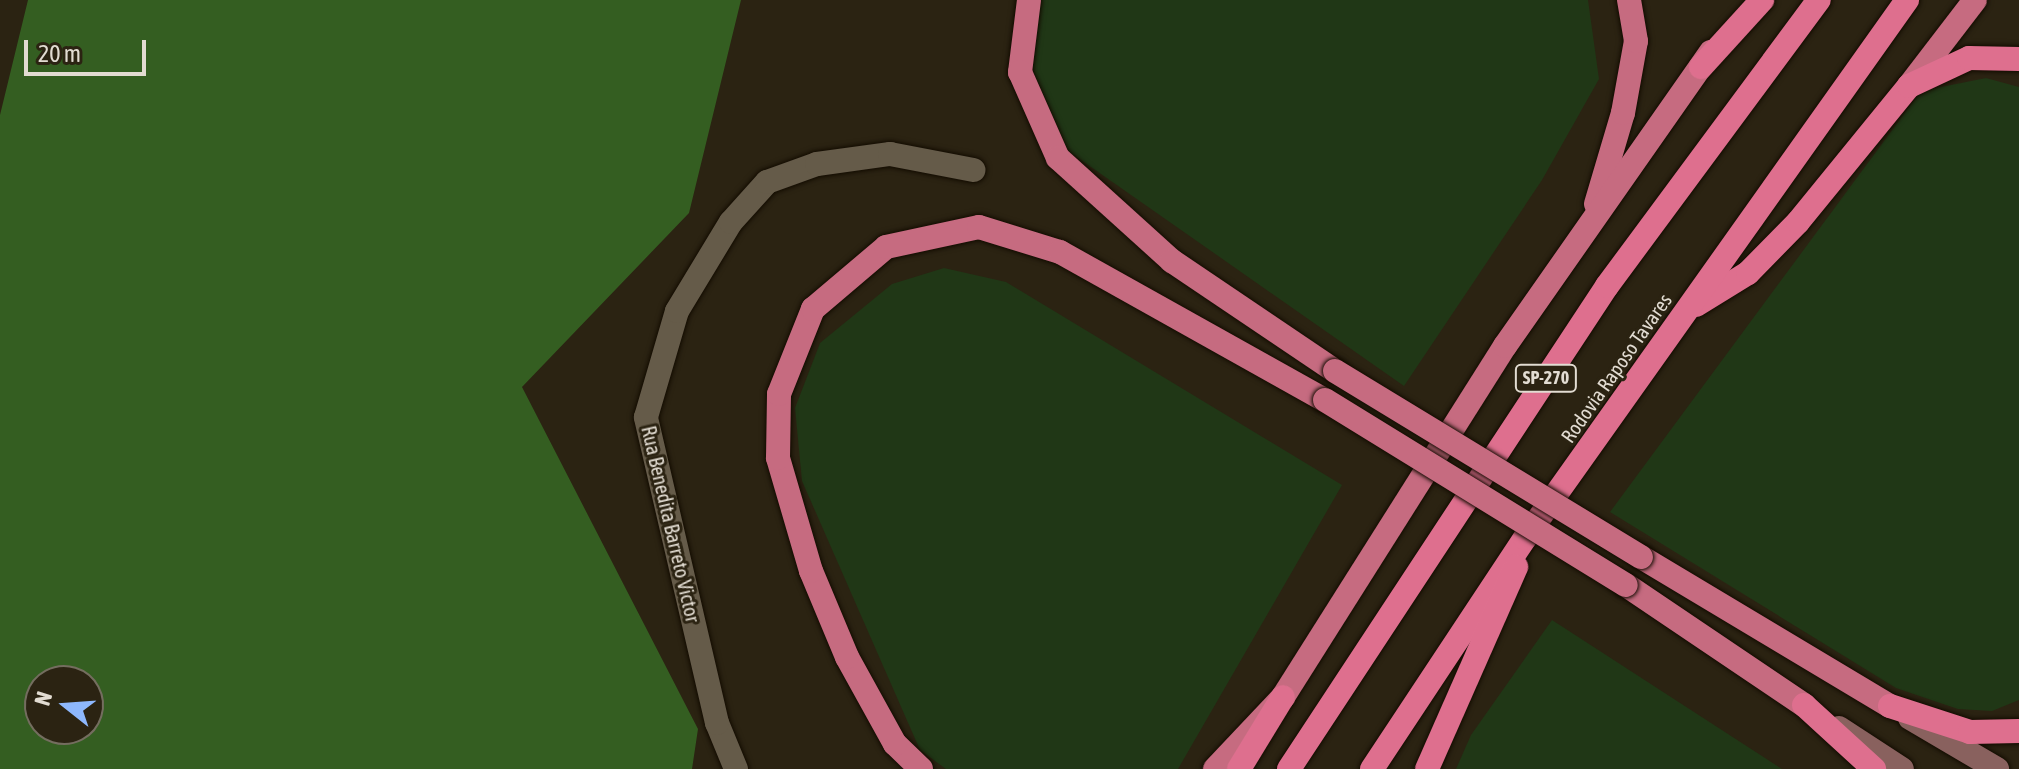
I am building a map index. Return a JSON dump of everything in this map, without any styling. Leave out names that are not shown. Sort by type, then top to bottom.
[{"type":"highway","points":[[1029,0],[1020,72],[1058,158],[1172,261],[1335,371],[1890,706],[1970,732],[2019,731]]},
{"type":"highway","points":[[1590,223],[1623,113],[1636,41],[1629,0]]},
{"type":"highway","points":[[1239,769],[1590,223],[1746,0]]},
{"type":"highway","points":[[1701,67],[1762,0]]},
{"type":"highway","name":"SP-270","points":[[1289,769],[1607,286],[1819,0]]},
{"type":"highway","name":"Rodovia Raposo Tavares","points":[[1372,769],[1525,538],[1907,0]]},
{"type":"highway","points":[[1683,313],[1748,273],[1778,242],[1909,86],[1975,0]]},
{"type":"highway","points":[[1909,86],[1969,58],[2019,59]]},
{"type":"highway","points":[[921,769],[895,744],[847,657],[811,571],[778,458],[779,394],[813,309],[886,247],[979,227],[1060,252],[1325,400],[1626,585],[1804,705],[1874,769]]},
{"type":"highway","points":[[1427,769],[1500,613],[1525,538]]},
{"type":"highway","points":[[1215,769],[1283,697]]},
{"type":"main road","points":[[1804,705],[1902,769]]},
{"type":"main road","points":[[1890,706],[1997,769]]},
{"type":"street","name":"Rua Benedita Barreto Victor","points":[[736,769],[717,723],[646,417],[677,311],[731,222],[767,182],[817,164],[890,154],[973,170]]},
{"type":"green space","points":[[28,0],[741,0],[689,213],[522,387],[698,729],[692,769],[0,769],[0,115]]},
{"type":"green space","points":[[1040,0],[1588,0],[1599,79],[1542,180],[1404,386],[1061,146],[1037,97],[1030,48]]},
{"type":"green space","points":[[1986,78],[2019,87],[2019,700],[1992,711],[1958,709],[1896,688],[1610,512],[1921,91]]},
{"type":"green space","points":[[944,268],[1006,282],[1342,485],[1178,769],[946,769],[920,750],[802,481],[795,408],[820,343],[892,284]]},
{"type":"green space","points":[[1552,620],[1782,769],[1456,769],[1471,735]]}]
